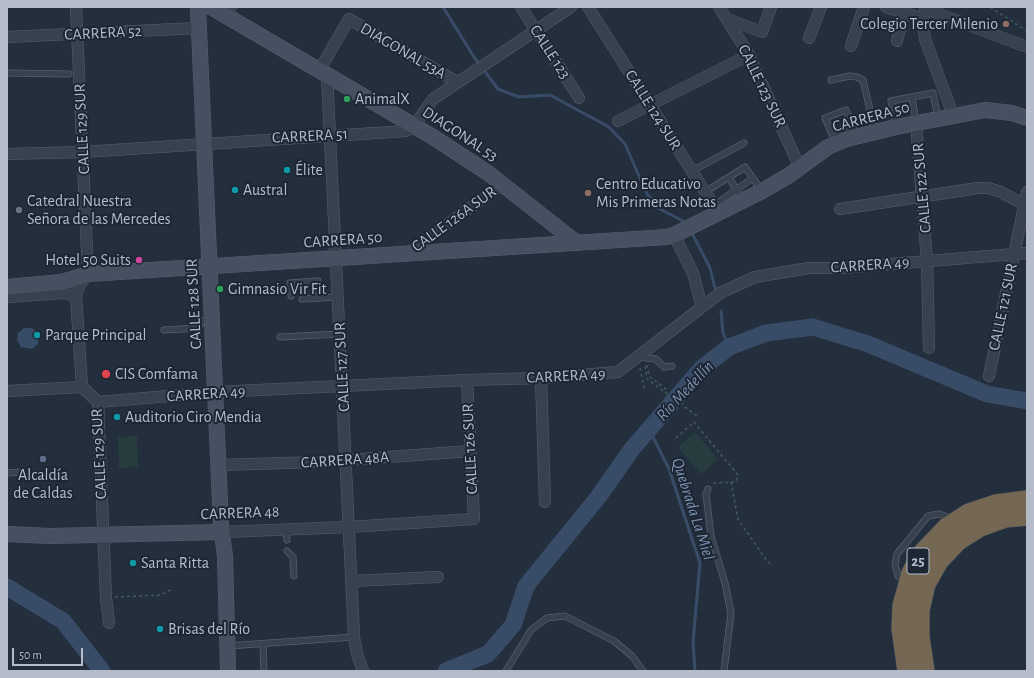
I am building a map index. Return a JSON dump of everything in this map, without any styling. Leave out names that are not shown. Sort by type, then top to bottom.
[{"type":"highway","name":"25","points":[[907,671],[901,617],[907,584],[923,552],[938,535],[957,520],[982,508],[1019,501]]},
{"type":"highway","name":"25","points":[[925,671],[920,637],[920,610],[926,584],[939,561],[958,541],[980,527],[1005,518],[1027,516]]},
{"type":"main road","name":"CALLE 128 SUR","points":[[198,7],[228,671]]},
{"type":"main road","name":"DIAGONAL 53","points":[[211,7],[228,11],[323,73],[414,126],[488,173],[500,185],[577,243]]},
{"type":"main road","name":"CARRERA 50","points":[[7,287],[62,282],[88,274],[577,243],[684,231],[740,195],[762,191],[800,168],[834,139],[855,131],[875,132],[953,115],[985,110],[1012,113],[1027,118]]},
{"type":"main road","name":"CARRERA 48","points":[[7,534],[50,536],[222,532]]},
{"type":"street","name":"CALLE 129 SUR","points":[[76,7],[77,34],[73,74],[83,152],[88,274]]},
{"type":"street","name":"CALLE 123","points":[[521,7],[579,98]]},
{"type":"street","points":[[414,126],[433,99],[571,7]]},
{"type":"street","name":"CALLE 124 SUR","points":[[588,7],[716,210]]},
{"type":"street","points":[[724,12],[762,32],[771,7]]},
{"type":"street","points":[[809,38],[821,7]]},
{"type":"street","points":[[851,46],[864,7]]},
{"type":"street","points":[[886,7],[904,14],[925,12],[1027,47]]},
{"type":"street","name":"CALLE 123 SUR","points":[[724,12],[749,55],[800,168]]},
{"type":"street","points":[[925,12],[925,39],[953,115]]},
{"type":"street","points":[[897,41],[904,14]]},
{"type":"street","name":"DIAGONAL 53A","points":[[323,73],[349,19],[457,82]]},
{"type":"street","name":"CARRERA 52","points":[[7,37],[199,28]]},
{"type":"street","points":[[618,122],[749,55]]},
{"type":"street","name":"CALLE 127 SUR","points":[[323,73],[330,135],[354,637],[358,659],[363,671]]},
{"type":"street","name":"CALLE 122 SUR","points":[[916,123],[927,261],[929,348]]},
{"type":"street","name":"CARRERA 51","points":[[7,154],[83,152],[406,131],[414,126]]},
{"type":"street","name":"CALLE 126A SUR","points":[[406,254],[500,185]]},
{"type":"street","points":[[840,209],[978,188],[988,188],[1001,192],[1025,206]]},
{"type":"street","name":"CALLE 121 SUR","points":[[989,376],[1027,192]]},
{"type":"street","points":[[684,231],[702,307]]},
{"type":"street","name":"CARRERA 49","points":[[98,402],[216,392],[541,378],[618,372],[641,359],[720,293],[755,277],[809,268],[842,268],[1027,253]]},
{"type":"street","points":[[7,297],[62,293],[76,296],[79,286],[88,274]]},
{"type":"street","name":"CALLE 129 SUR","points":[[76,296],[82,387],[98,402],[106,604],[109,623]]},
{"type":"street","points":[[541,378],[545,502]]},
{"type":"street","name":"CALLE 126 SUR","points":[[467,380],[474,519]]},
{"type":"street","points":[[7,391],[82,387]]},
{"type":"street","name":"CARRERA 48A","points":[[218,465],[346,460],[471,451]]},
{"type":"street","name":"CARRERA 48","points":[[222,532],[286,535],[349,527],[474,519]]},
{"type":"street","points":[[352,581],[438,577]]},
{"type":"lane","points":[[7,73],[73,74]]},
{"type":"lane","points":[[831,80],[850,76],[863,80],[875,132]]},
{"type":"lane","points":[[896,127],[891,101],[933,93],[938,118]]},
{"type":"lane","points":[[912,97],[916,123]]},
{"type":"lane","points":[[834,139],[825,118],[846,110],[855,131]]},
{"type":"lane","points":[[692,171],[744,143]]},
{"type":"lane","points":[[705,192],[745,167],[762,191]]},
{"type":"lane","points":[[729,178],[740,195],[753,178]]},
{"type":"lane","points":[[291,296],[290,283],[318,281],[319,298]]},
{"type":"lane","points":[[302,299],[338,297]]},
{"type":"lane","points":[[164,330],[198,328],[202,321],[213,320]]},
{"type":"lane","points":[[280,337],[340,334]]},
{"type":"lane","points":[[641,359],[656,359],[664,367],[672,366]]},
{"type":"lane","points":[[7,473],[22,472]]},
{"type":"lane","points":[[708,489],[706,494],[710,536],[725,583],[731,613],[724,671]]},
{"type":"lane","points":[[287,551],[292,557],[294,576]]},
{"type":"lane","points":[[506,671],[531,630],[547,618],[565,616],[614,641],[632,656],[643,671]]},
{"type":"lane","points":[[227,646],[354,637]]},
{"type":"lane","points":[[263,644],[264,671]]},
{"type":"path","points":[[990,7],[1027,31]]},
{"type":"path","points":[[641,359],[645,391]]},
{"type":"path","points":[[665,393],[667,390],[649,376],[647,362],[644,362],[646,377],[665,393],[697,416]]},
{"type":"path","points":[[676,438],[694,422],[738,475],[736,482],[711,483],[708,489]]},
{"type":"path","points":[[730,482],[738,519],[767,561],[772,565]]},
{"type":"path","points":[[112,598],[161,595],[172,589]]},
{"type":"green space","points":[[695,432],[718,459],[701,474],[678,447]]},
{"type":"green space","points":[[137,436],[138,467],[119,468],[118,437]]},
{"type":"water","points":[[24,328],[32,328],[38,333],[38,344],[32,349],[21,347],[17,340],[18,333]]},
{"type":"waterway","points":[[443,7],[474,57],[498,89],[519,97],[550,95],[609,127],[625,144],[647,194],[658,208],[683,221],[686,225]]},
{"type":"waterway","points":[[691,231],[710,268],[715,288]]},
{"type":"waterway","points":[[721,311],[723,333],[729,347]]},
{"type":"waterway","name":"Río Medellín","points":[[446,671],[488,654],[513,625],[526,586],[599,496],[632,449],[701,369],[729,347],[766,333],[813,327],[868,344],[987,394],[1027,401]]},
{"type":"waterway","name":"Quebrada La Miel","points":[[649,429],[669,469],[700,563],[693,642],[695,671]]},
{"type":"waterway","name":"Río Medellín","points":[[7,587],[63,621],[102,671]]},
{"type":"place","name":"Colegio Tercer Milenio","points":[[1006,24]]},
{"type":"place","name":"AnimalX","points":[[347,99]]},
{"type":"place","name":"Élite","points":[[287,170]]},
{"type":"place","name":"Austral","points":[[235,190]]},
{"type":"place","name":"Centro Educativo Mis Primeras Notas","points":[[588,193]]},
{"type":"place","name":"Catedral Nuestra Señora de las Mercedes","points":[[19,210]]},
{"type":"place","name":"Hotel 50 Suits","points":[[139,260]]},
{"type":"place","name":"Gimnasio Vir Fit","points":[[220,289]]},
{"type":"place","name":"Parque Principal","points":[[37,335]]},
{"type":"place","name":"CIS Comfama","points":[[106,374]]},
{"type":"place","name":"Auditorio Ciro Mendia","points":[[117,417]]},
{"type":"place","name":"Alcaldía de Caldas","points":[[43,459]]},
{"type":"place","name":"Santa Ritta","points":[[133,563]]},
{"type":"place","name":"Brisas del Río","points":[[160,629]]}]
